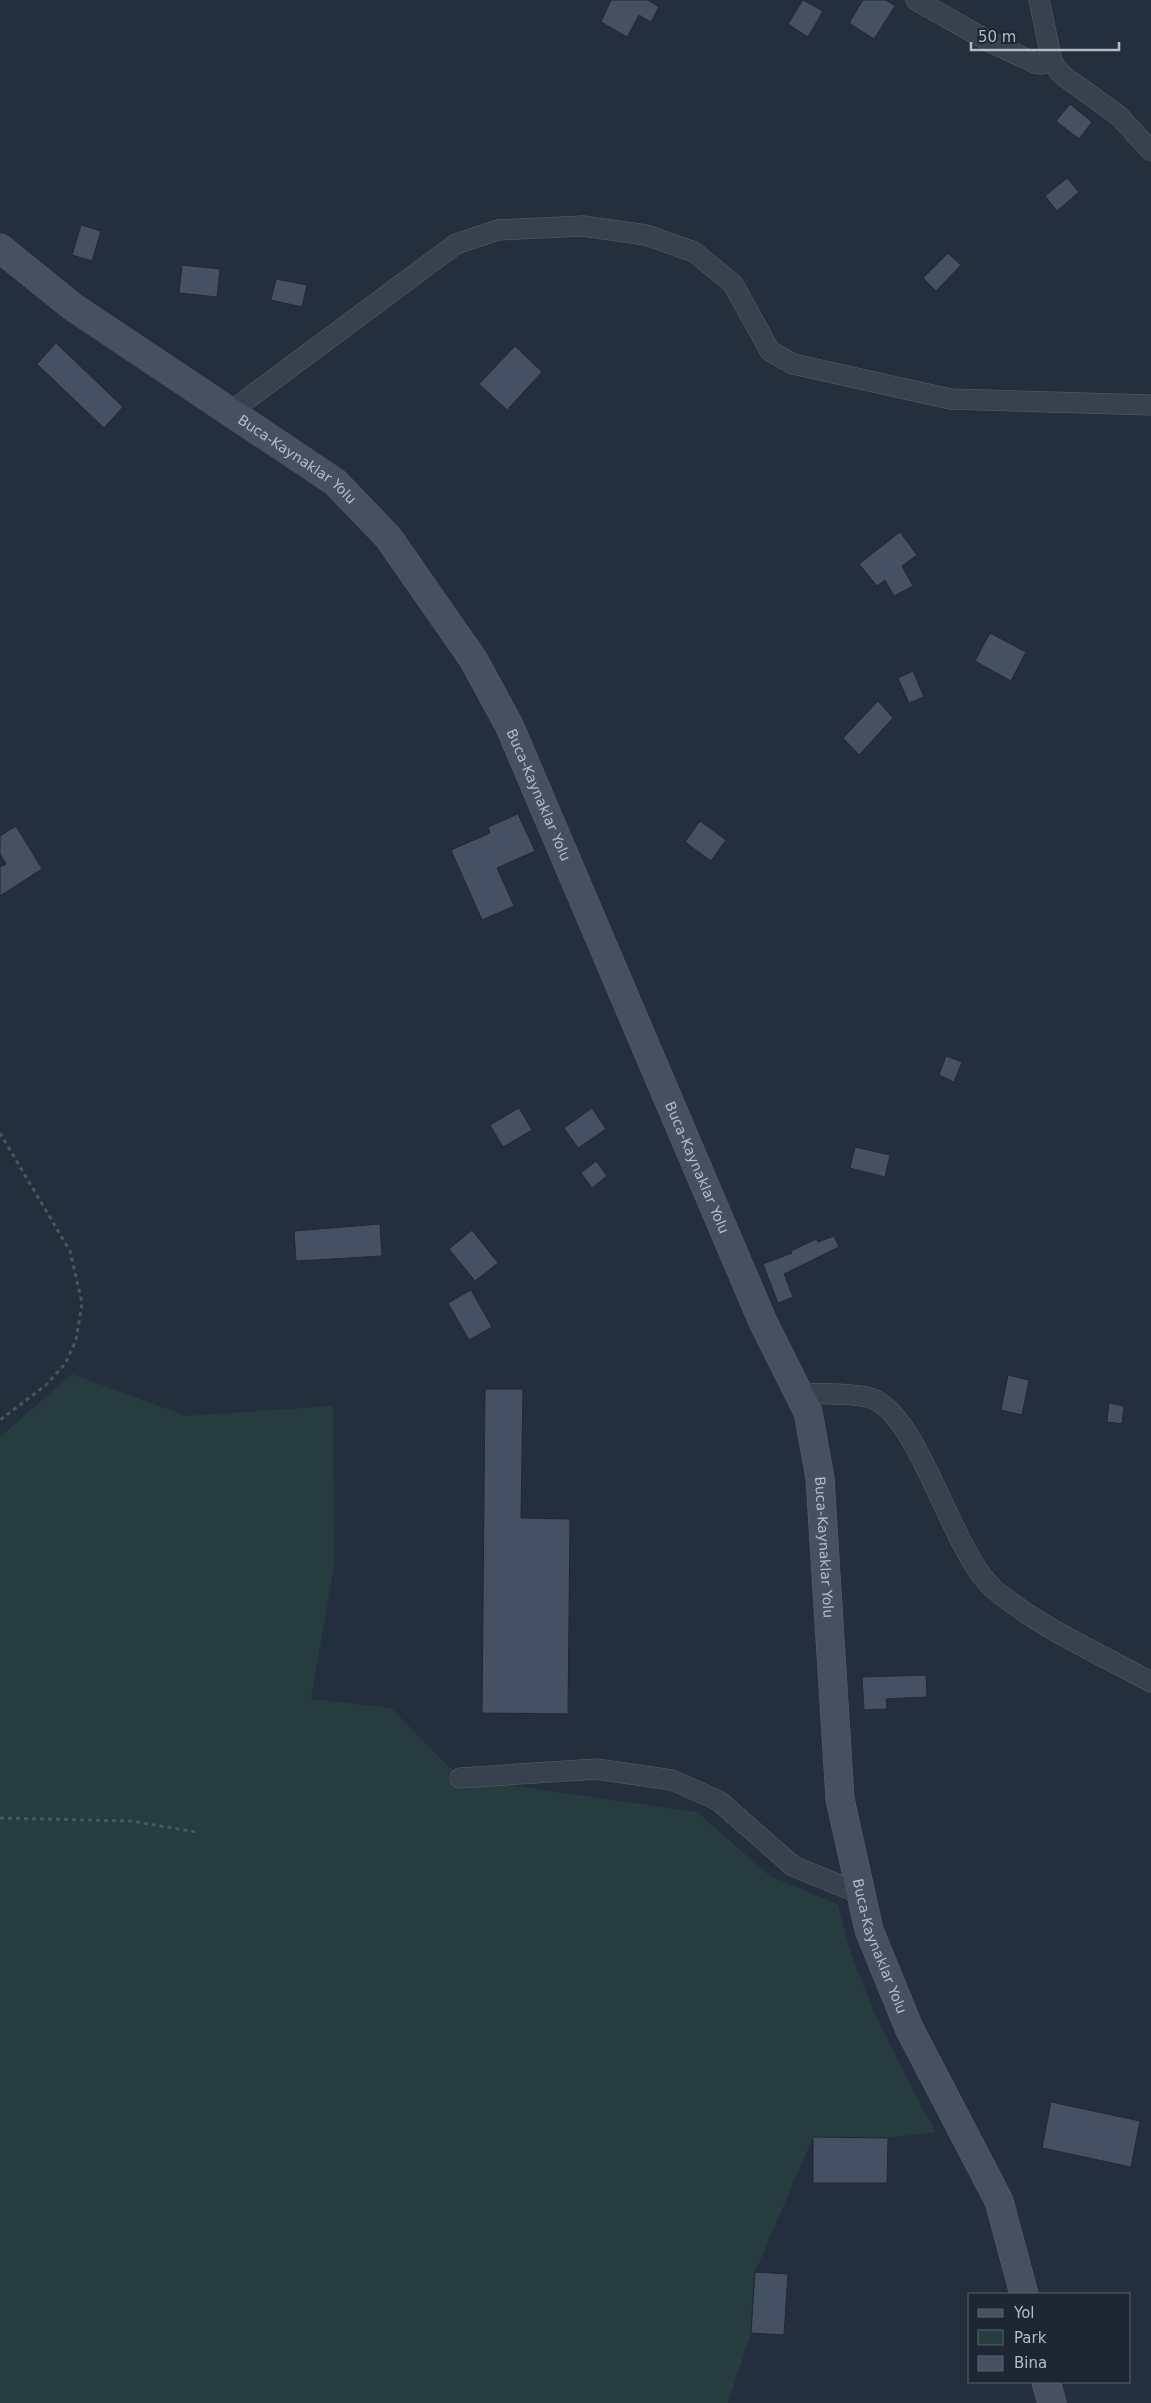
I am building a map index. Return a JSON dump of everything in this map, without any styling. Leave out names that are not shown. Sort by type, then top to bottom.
[{"type":"street","points":[[916,0],[990,42],[1035,63],[1042,64],[1052,61]]},
{"type":"street","points":[[1039,0],[1052,61],[1061,74],[1118,116],[1151,151]]},
{"type":"street","points":[[230,412],[456,244],[498,230],[583,226],[646,236],[694,252],[733,284],[770,351],[793,364],[950,399],[1151,406]]},
{"type":"street","name":"Buca-Kaynaklar Yolu","points":[[0,248],[73,307],[335,482],[388,537],[473,659],[509,725],[759,1313],[808,1412],[820,1478],[840,1799],[869,1930],[908,2028],[999,2201],[1024,2293]]},
{"type":"street","points":[[799,1393],[869,1397],[893,1413],[921,1457],[965,1551],[994,1589],[1049,1626],[1151,1682]]},
{"type":"street","points":[[460,1778],[596,1769],[672,1780],[719,1802],[793,1866],[861,1894]]},
{"type":"street","points":[[1046,2383],[1052,2403]]},
{"type":"path","points":[[0,1133],[70,1251],[82,1303],[76,1340],[65,1364],[46,1384],[0,1420]]},
{"type":"path","points":[[0,1818],[131,1821],[196,1832]]},
{"type":"green space","points":[[72,1374],[186,1416],[333,1406],[334,1566],[311,1699],[391,1708],[460,1778],[697,1812],[770,1876],[838,1904],[855,1964],[866,1993],[906,2077],[936,2132],[888,2138],[813,2137],[755,2272],[751,2333],[728,2403],[0,2403],[0,1437]]},
{"type":"building","points":[[611,0],[648,0],[659,7],[651,22],[639,15],[627,37],[601,22]]},
{"type":"building","points":[[803,0],[823,11],[808,37],[788,24]]},
{"type":"building","points":[[863,0],[886,0],[895,6],[874,39],[849,23]]},
{"type":"building","points":[[1070,104],[1092,122],[1079,139],[1056,121]]},
{"type":"building","points":[[1067,178],[1079,192],[1057,211],[1045,196]]},
{"type":"building","points":[[81,225],[101,231],[92,261],[72,255]]},
{"type":"building","points":[[948,253],[961,265],[936,291],[923,278]]},
{"type":"building","points":[[182,265],[220,269],[217,297],[179,293]]},
{"type":"building","points":[[276,279],[307,285],[302,307],[271,300]]},
{"type":"building","points":[[56,343],[123,407],[104,428],[37,364]]},
{"type":"building","points":[[515,346],[542,372],[507,410],[479,384]]},
{"type":"building","points":[[900,532],[917,555],[902,566],[913,586],[894,596],[885,580],[877,586],[859,564]]},
{"type":"building","points":[[990,633],[1026,652],[1011,681],[975,661]]},
{"type":"building","points":[[913,671],[924,697],[909,703],[898,678]]},
{"type":"building","points":[[878,701],[893,718],[859,755],[843,738]]},
{"type":"building","points":[[518,814],[535,851],[497,868],[514,906],[482,920],[451,850],[490,833],[488,827]]},
{"type":"building","points":[[700,821],[726,840],[711,861],[685,842]]},
{"type":"building","points":[[16,826],[42,869],[0,896],[0,867],[6,864],[0,854],[0,836]]},
{"type":"building","points":[[946,1056],[962,1062],[954,1082],[939,1075]]},
{"type":"building","points":[[519,1108],[532,1130],[503,1147],[490,1125]]},
{"type":"building","points":[[592,1108],[606,1129],[578,1148],[564,1128]]},
{"type":"building","points":[[855,1147],[890,1155],[885,1177],[850,1168]]},
{"type":"building","points":[[596,1161],[607,1176],[592,1188],[581,1173]]},
{"type":"building","points":[[380,1224],[382,1256],[296,1261],[294,1231]]},
{"type":"building","points":[[472,1230],[498,1263],[475,1281],[449,1249]]},
{"type":"building","points":[[834,1236],[839,1247],[784,1274],[793,1297],[778,1303],[763,1264],[792,1253],[791,1251],[816,1239],[818,1242]]},
{"type":"building","points":[[471,1290],[492,1327],[469,1340],[448,1303]]},
{"type":"building","points":[[1008,1375],[1029,1380],[1022,1415],[1001,1410]]},
{"type":"building","points":[[485,1389],[523,1389],[521,1518],[570,1519],[568,1714],[482,1713]]},
{"type":"building","points":[[1109,1403],[1124,1406],[1122,1424],[1107,1422]]},
{"type":"building","points":[[926,1675],[927,1697],[886,1699],[887,1709],[864,1710],[862,1677]]},
{"type":"building","points":[[1051,2102],[1140,2121],[1131,2167],[1042,2148]]},
{"type":"building","points":[[813,2137],[888,2138],[887,2183],[813,2183]]},
{"type":"building","points":[[755,2272],[788,2274],[784,2335],[751,2333]]}]
